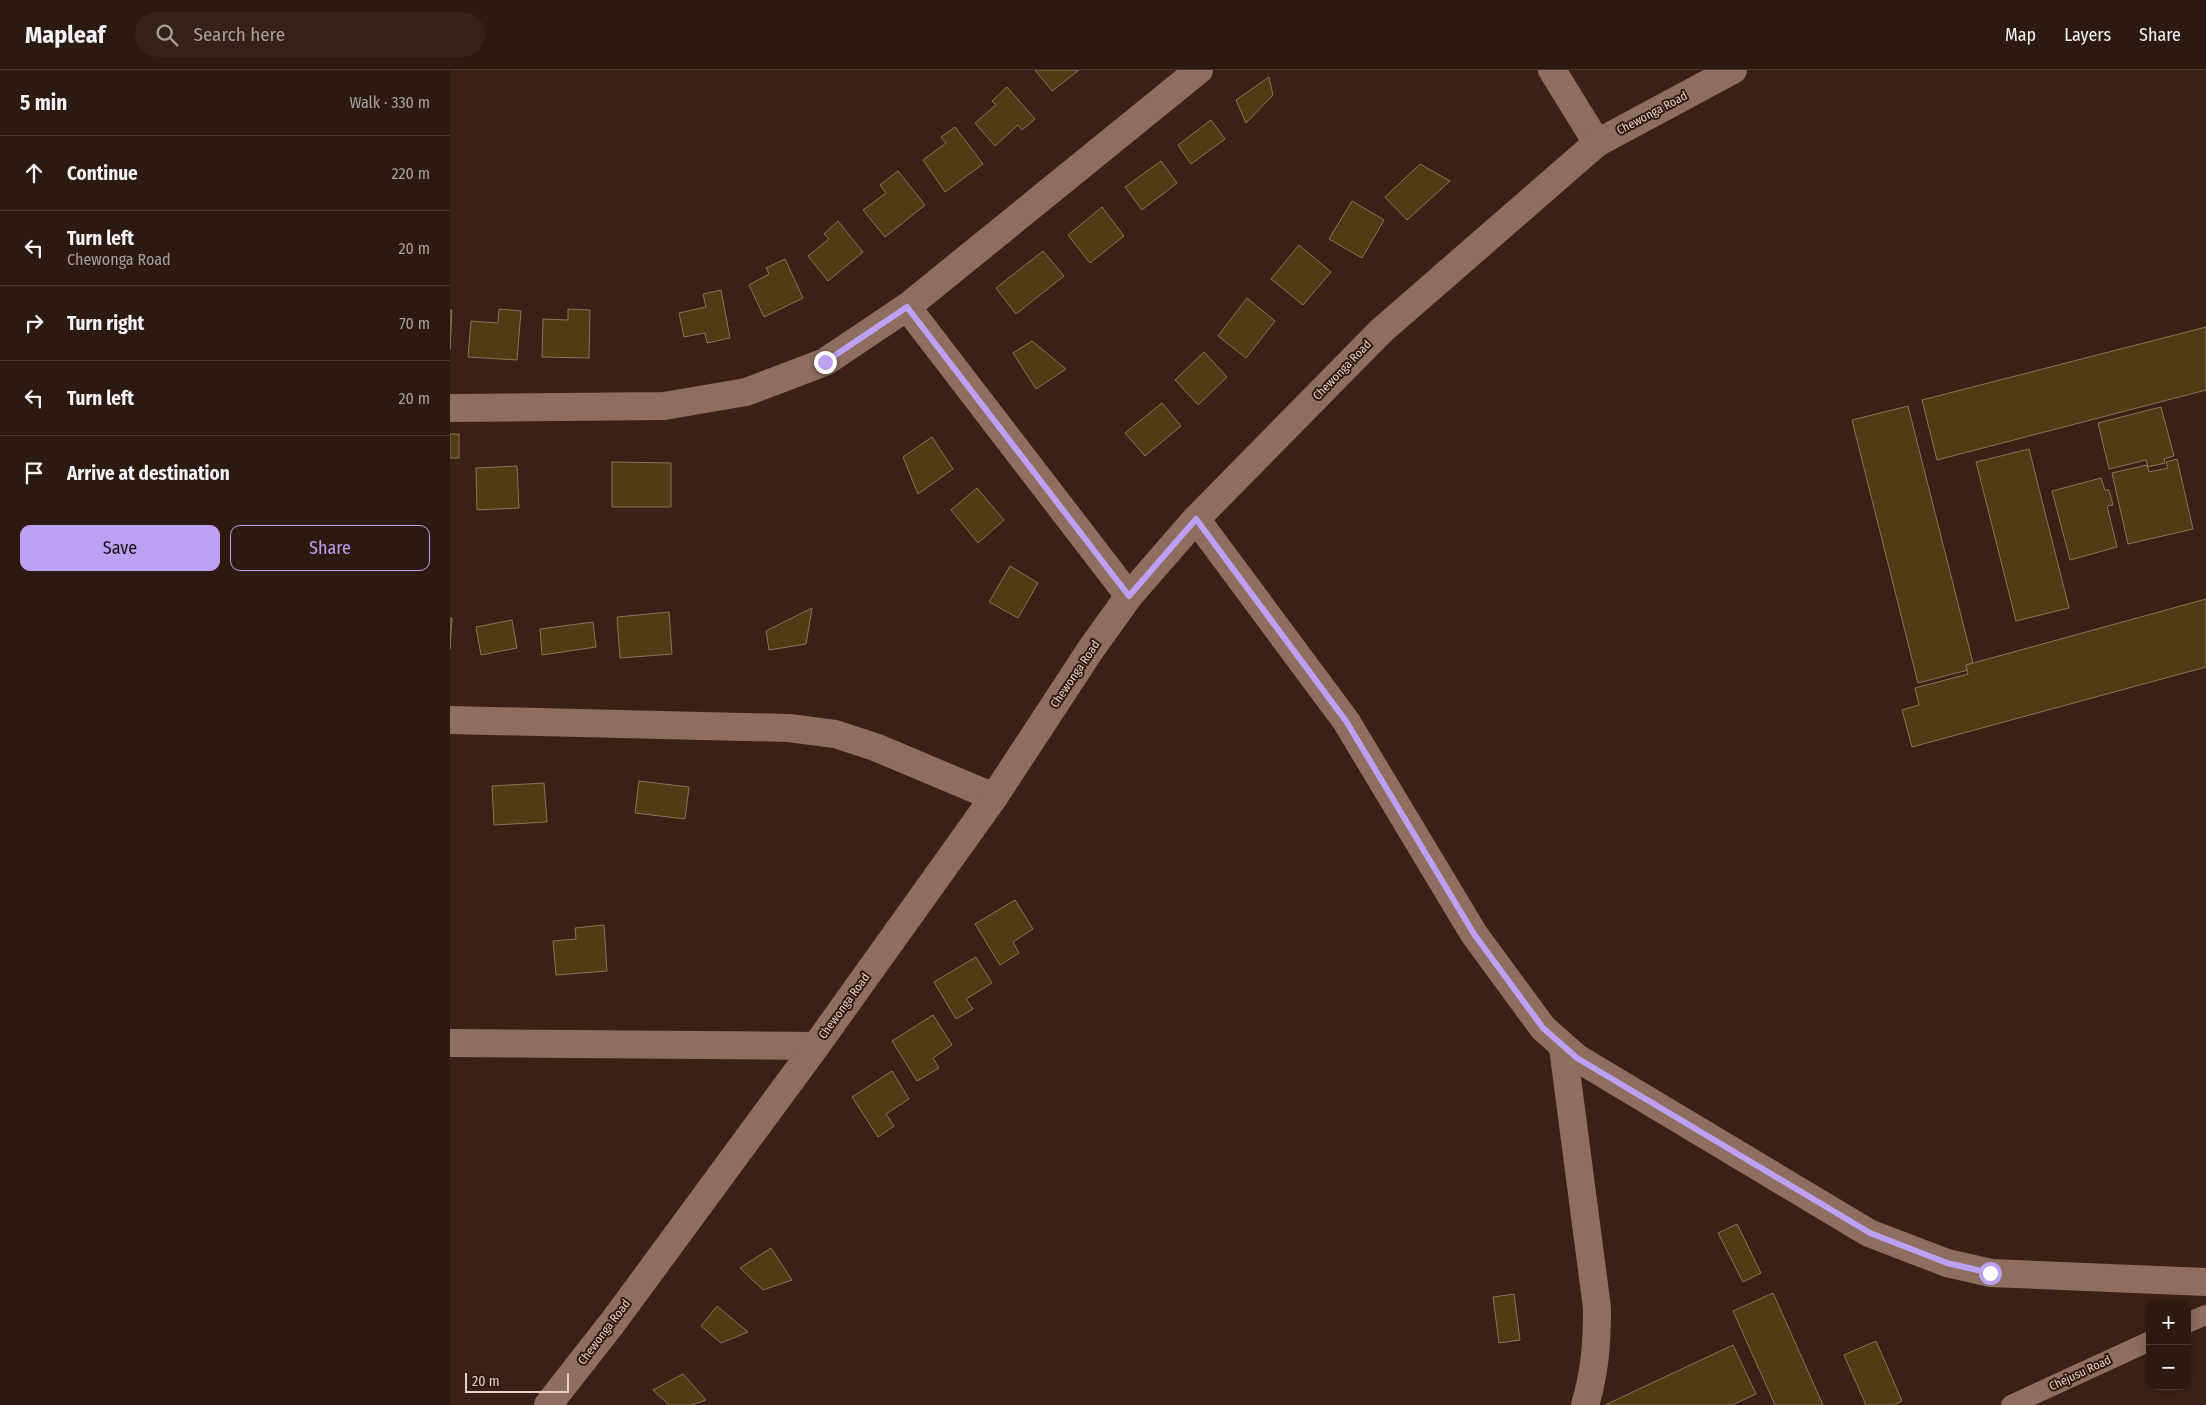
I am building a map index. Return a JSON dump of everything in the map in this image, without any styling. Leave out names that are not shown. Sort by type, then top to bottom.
[{"type":"street","points":[[450,408],[664,406],[746,392],[825,362],[907,307],[1199,70]]},
{"type":"street","points":[[1552,70],[1597,143]]},
{"type":"street","name":"Chewonga Road","points":[[548,1405],[613,1322],[816,1046],[994,797],[1091,649],[1129,596],[1196,519],[1380,331],[1597,143],[1733,70]]},
{"type":"street","points":[[907,307],[1129,596]]},
{"type":"street","points":[[1196,519],[1346,721],[1474,934],[1543,1028],[1563,1048],[1870,1233],[1947,1263],[1990,1273],[2206,1282]]},
{"type":"street","points":[[450,720],[789,728],[835,734],[875,747],[994,797]]},
{"type":"street","points":[[450,1043],[816,1046]]},
{"type":"street","points":[[1563,1048],[1597,1308],[1597,1349],[1593,1380],[1585,1405]]},
{"type":"lane","points":[[2191,1321],[2206,1315]]},
{"type":"lane","name":"Chejusu Road","points":[[2011,1405],[2146,1343]]},
{"type":"building","points":[[1035,70],[1079,70],[1052,91]]},
{"type":"building","points":[[1269,77],[1273,95],[1246,123],[1236,100]]},
{"type":"building","points":[[1007,87],[1035,119],[1022,130],[1018,125],[995,146],[975,123],[996,105],[992,101]]},
{"type":"building","points":[[1211,120],[1225,139],[1191,164],[1178,145]]},
{"type":"building","points":[[955,127],[983,164],[945,192],[923,160],[946,143],[941,137]]},
{"type":"building","points":[[1161,161],[1177,183],[1142,210],[1125,187]]},
{"type":"building","points":[[1420,164],[1450,181],[1407,220],[1385,197]]},
{"type":"building","points":[[898,171],[925,205],[885,237],[863,210],[886,193],[880,185]]},
{"type":"building","points":[[1352,201],[1384,220],[1362,258],[1329,239]]},
{"type":"building","points":[[1102,207],[1124,236],[1090,263],[1068,235]]},
{"type":"building","points":[[838,221],[863,252],[828,281],[808,256],[829,239],[824,234]]},
{"type":"building","points":[[1299,245],[1331,272],[1303,305],[1271,279]]},
{"type":"building","points":[[1043,251],[1064,276],[1016,314],[996,288]]},
{"type":"building","points":[[785,259],[803,298],[764,317],[749,285],[769,274],[766,268]]},
{"type":"building","points":[[721,290],[730,338],[707,343],[705,333],[684,337],[679,313],[706,307],[703,294]]},
{"type":"building","points":[[1247,298],[1275,321],[1246,358],[1218,336]]},
{"type":"building","points":[[499,309],[521,311],[517,360],[468,357],[471,321],[498,323]]},
{"type":"building","points":[[568,309],[590,310],[589,358],[542,357],[543,319],[568,320]]},
{"type":"building","points":[[450,310],[452,310],[450,350]]},
{"type":"building","points":[[2206,327],[2206,390],[1937,460],[1922,400]]},
{"type":"building","points":[[1032,341],[1066,369],[1036,389],[1013,353]]},
{"type":"building","points":[[1204,352],[1227,377],[1198,405],[1175,380]]},
{"type":"building","points":[[1162,403],[1181,426],[1145,456],[1125,433]]},
{"type":"building","points":[[1908,406],[1973,663],[1966,665],[1968,670],[1918,683],[1852,420]]},
{"type":"building","points":[[2161,407],[2174,456],[2164,459],[2165,463],[2148,467],[2146,460],[2109,469],[2098,423]]},
{"type":"building","points":[[450,434],[459,434],[459,458],[450,458]]},
{"type":"building","points":[[932,437],[953,469],[918,494],[903,457]]},
{"type":"building","points":[[2029,449],[2069,608],[2016,621],[1976,462]]},
{"type":"building","points":[[2177,459],[2193,529],[2128,544],[2112,473],[2147,465],[2149,472],[2168,468],[2166,462]]},
{"type":"building","points":[[612,462],[671,463],[671,507],[612,507]]},
{"type":"building","points":[[517,466],[519,508],[477,510],[476,468]]},
{"type":"building","points":[[2101,478],[2105,490],[2109,490],[2113,505],[2107,506],[2117,547],[2070,560],[2052,491]]},
{"type":"building","points":[[977,488],[1004,520],[978,543],[951,510]]},
{"type":"building","points":[[1010,566],[1038,583],[1018,618],[989,602]]},
{"type":"building","points":[[2206,599],[2206,667],[1912,747],[1902,710],[1919,705],[1915,688],[1968,674],[1966,665]]},
{"type":"building","points":[[812,608],[806,644],[769,650],[766,631]]},
{"type":"building","points":[[669,612],[672,654],[620,658],[617,617]]},
{"type":"building","points":[[450,618],[452,618],[450,649]]},
{"type":"building","points":[[512,620],[517,648],[481,655],[476,627]]},
{"type":"building","points":[[593,622],[596,647],[542,655],[540,629]]},
{"type":"building","points":[[639,781],[689,787],[685,819],[635,813]]},
{"type":"building","points":[[544,783],[547,822],[494,825],[492,786]]},
{"type":"building","points":[[1015,900],[1033,929],[1013,942],[1019,953],[1000,965],[975,924]]},
{"type":"building","points":[[604,925],[607,971],[556,975],[553,941],[576,939],[575,928]]},
{"type":"building","points":[[976,957],[992,983],[966,999],[973,1009],[956,1019],[934,982]]},
{"type":"building","points":[[933,1015],[952,1045],[933,1058],[939,1068],[917,1081],[892,1041]]},
{"type":"building","points":[[892,1071],[909,1099],[886,1114],[894,1126],[878,1137],[852,1097]]},
{"type":"building","points":[[1737,1224],[1761,1273],[1743,1282],[1718,1233]]},
{"type":"building","points":[[771,1248],[792,1280],[763,1290],[740,1268]]},
{"type":"building","points":[[1773,1293],[1823,1405],[1775,1405],[1733,1311]]},
{"type":"building","points":[[1514,1294],[1520,1340],[1499,1343],[1493,1297]]},
{"type":"building","points":[[717,1306],[748,1332],[721,1343],[701,1326]]},
{"type":"building","points":[[1876,1341],[1902,1401],[1894,1405],[1866,1405],[1844,1355]]},
{"type":"building","points":[[1733,1345],[1756,1394],[1732,1405],[1605,1405]]},
{"type":"building","points":[[683,1374],[706,1400],[691,1405],[669,1405],[653,1390]]},
{"type":"route","points":[[825,362],[907,307],[1129,596],[1196,519],[1346,721],[1474,934],[1543,1028],[1563,1048],[1870,1233],[1947,1263],[1990,1273]]}]
